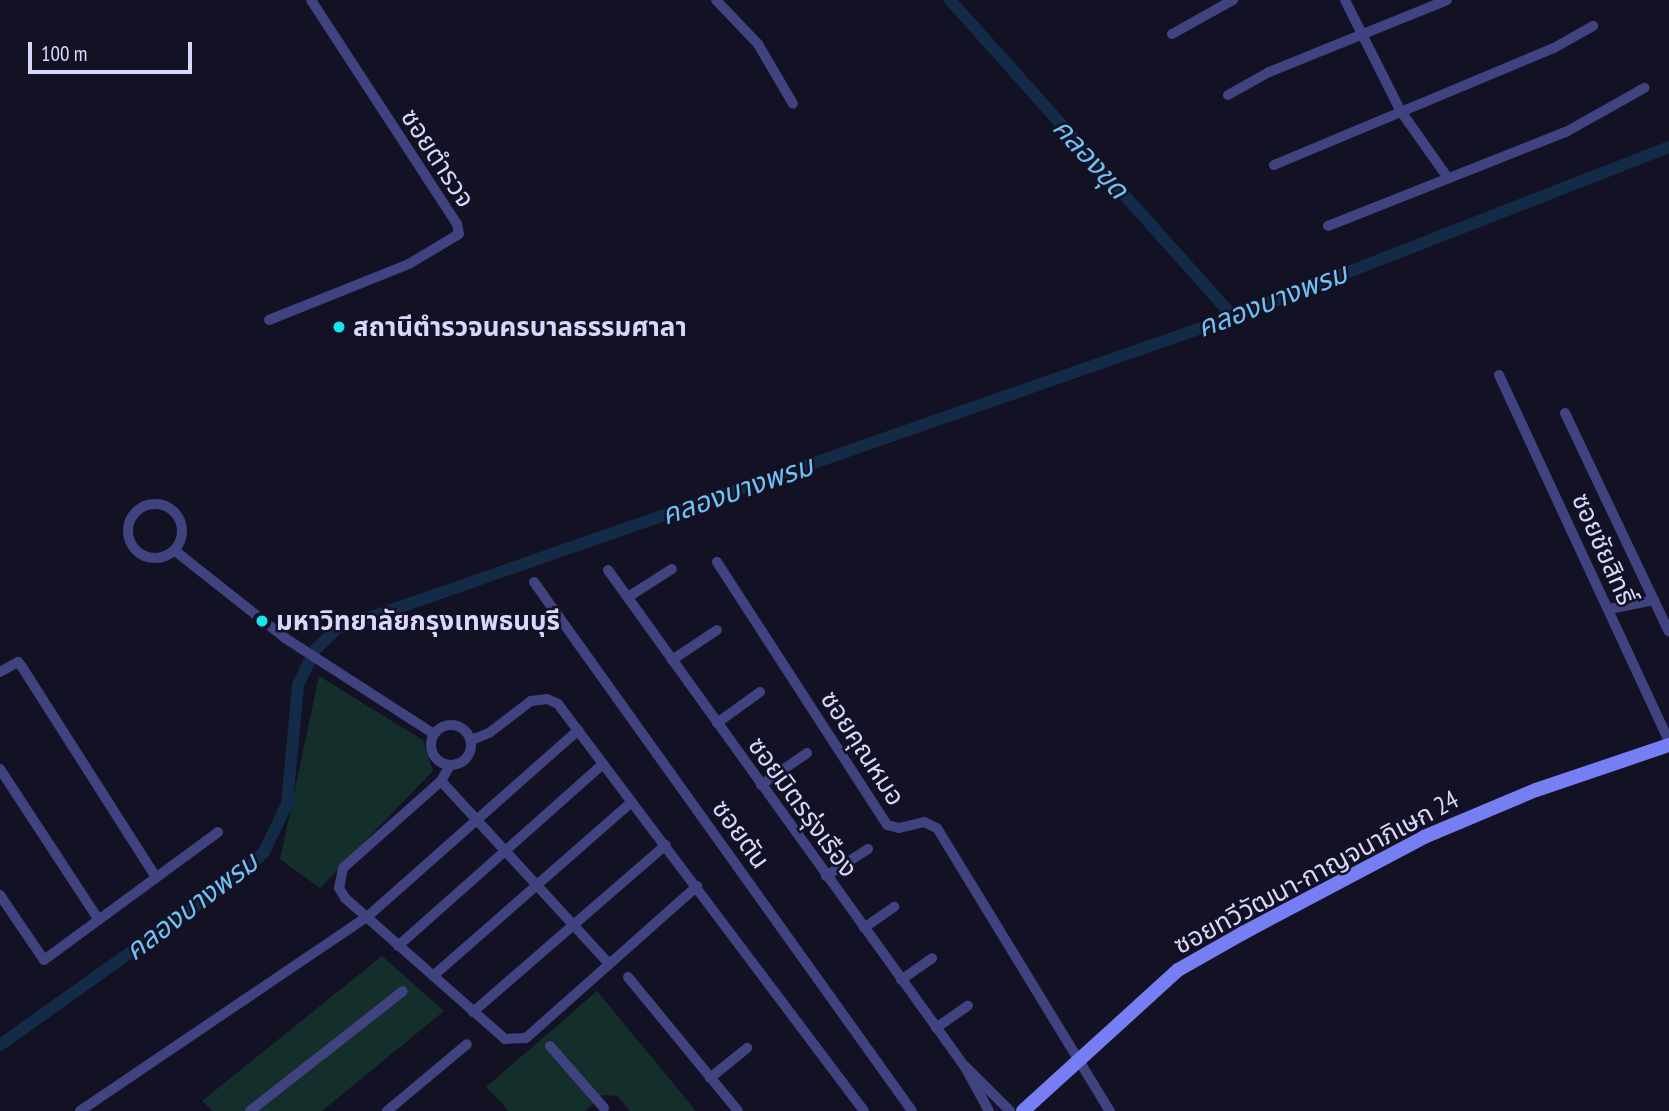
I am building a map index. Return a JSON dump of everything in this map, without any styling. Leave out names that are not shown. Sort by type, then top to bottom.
[{"type":"street","name":"ซอยตำรวจ","points":[[269,320],[409,264],[459,234],[457,224],[311,0]]},
{"type":"street","points":[[716,0],[758,44],[793,104]]},
{"type":"street","points":[[1172,34],[1233,0]]},
{"type":"street","points":[[1345,0],[1359,35],[1400,110],[1448,178]]},
{"type":"street","points":[[1228,95],[1359,35],[1447,0]]},
{"type":"street","points":[[1274,165],[1400,110],[1554,48],[1593,26]]},
{"type":"street","points":[[1328,226],[1566,132],[1644,88]]},
{"type":"street","name":"ซอยชัยสิทธิ์","points":[[1499,375],[1668,742]]},
{"type":"street","points":[[1565,413],[1669,632]]},
{"type":"street","points":[[152,504],[174,512],[182,529],[174,550],[157,558],[136,552],[127,528],[136,511],[152,504]]},
{"type":"street","points":[[174,550],[285,638],[434,734]]},
{"type":"street","name":"ซอยคุณหมอ","points":[[717,562],[887,825],[899,828],[925,822],[937,828],[1078,1059]]},
{"type":"street","points":[[628,597],[672,569]]},
{"type":"street","name":"ซอยมิตรรุ่งเรือง","points":[[608,570],[965,1067],[989,1111]]},
{"type":"street","name":"ซอยตัน","points":[[534,582],[912,1111]]},
{"type":"street","points":[[1609,609],[1654,600]]},
{"type":"street","points":[[672,660],[717,630]]},
{"type":"street","points":[[0,672],[18,662],[22,667],[156,877]]},
{"type":"street","points":[[716,723],[760,692]]},
{"type":"street","points":[[697,886],[523,1039],[505,1039],[343,895],[341,872],[441,781],[450,765],[467,757],[471,740],[539,699],[555,702],[697,886],[864,1111]]},
{"type":"street","points":[[450,765],[433,754],[434,734],[443,726],[456,725],[471,740]]},
{"type":"street","points":[[80,1111],[367,917],[578,730]]},
{"type":"street","name":"ซอยทวีวัฒนา-กาญจนาภิเษก 24","points":[[1023,1111],[1178,971],[1243,933],[1424,837],[1668,742]]},
{"type":"street","points":[[761,785],[807,753]]},
{"type":"street","points":[[398,946],[603,764]]},
{"type":"street","points":[[0,769],[98,919]]},
{"type":"street","points":[[441,781],[609,964]]},
{"type":"street","points":[[433,976],[632,802]]},
{"type":"street","points":[[0,895],[44,960],[218,832]]},
{"type":"street","points":[[473,1012],[666,845]]},
{"type":"street","points":[[827,876],[868,849]]},
{"type":"street","points":[[864,928],[894,907]]},
{"type":"street","points":[[901,980],[932,958]]},
{"type":"street","points":[[628,978],[738,1111]]},
{"type":"street","points":[[250,1111],[403,991]]},
{"type":"street","points":[[936,1028],[968,1006]]},
{"type":"street","points":[[387,1111],[467,1044]]},
{"type":"street","points":[[550,1046],[605,1110]]},
{"type":"street","points":[[710,1077],[747,1048]]},
{"type":"street","points":[[1078,1059],[1110,1111]]},
{"type":"street","name":"ซอยมิตรรุ่งเรือง","points":[[965,1067],[1010,1111]]},
{"type":"green space","points":[[319,676],[423,740],[433,771],[320,888],[280,859]]},
{"type":"green space","points":[[382,956],[444,1011],[322,1111],[213,1111],[202,1101]]},
{"type":"green space","points":[[597,991],[696,1111],[630,1111],[617,1096],[603,1095],[585,1111],[509,1111],[486,1087]]},
{"type":"waterway","name":"คลองขุด","points":[[950,0],[1233,317]]},
{"type":"waterway","name":"คลองบางพรม","points":[[0,1045],[246,870],[264,852],[287,804],[298,685],[315,650],[337,629],[1233,317],[1669,147]]},
{"type":"place","name":"สถานีตำรวจนครบาลธรรมศาลา","points":[[339,327]]},
{"type":"place","name":"มหาวิทยาลัยกรุงเทพธนบุรี","points":[[262,621]]}]
